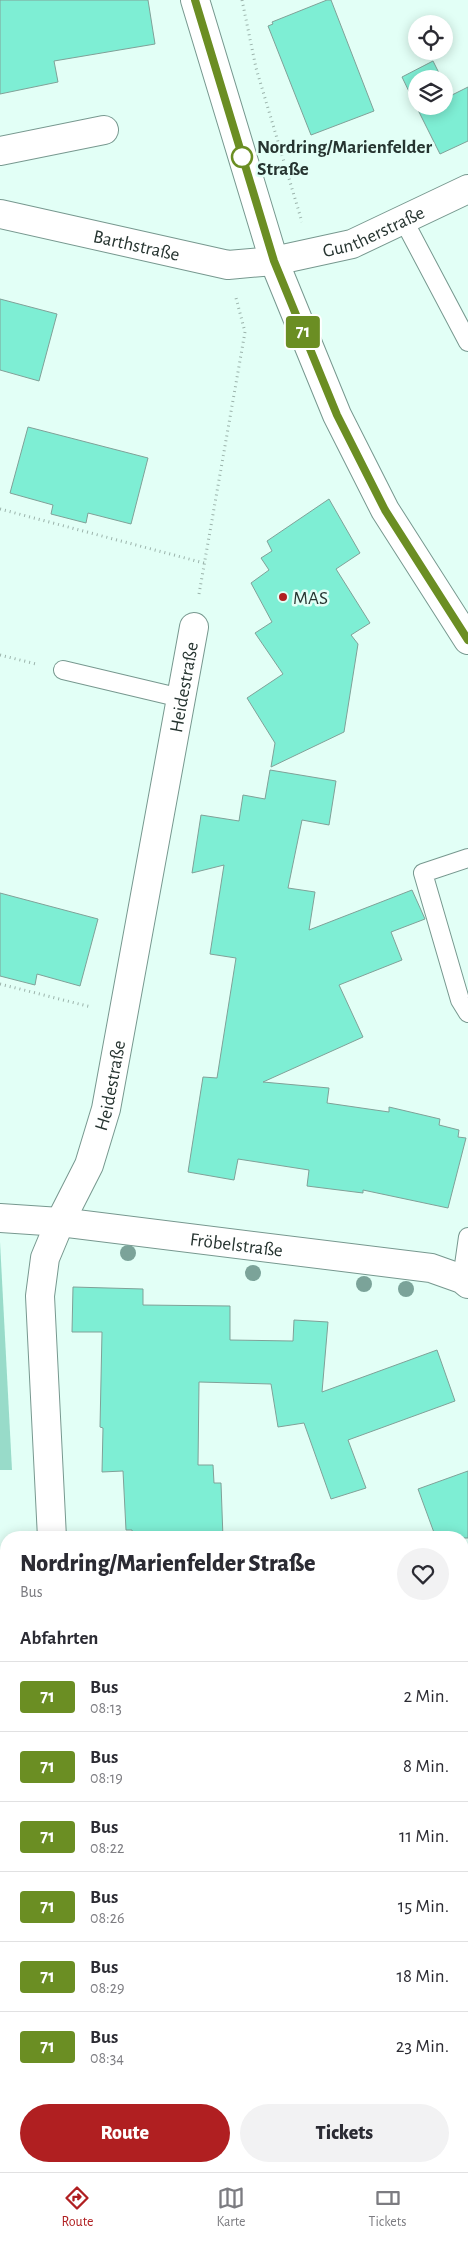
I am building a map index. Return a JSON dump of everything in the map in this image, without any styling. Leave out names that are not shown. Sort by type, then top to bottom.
[{"type":"street","points":[[196,0],[274,261],[337,415],[385,510],[468,640]]},
{"type":"street","points":[[213,0],[227,108]]},
{"type":"street","points":[[0,151],[104,130]]},
{"type":"street","name":"Guntherstraße","points":[[274,261],[311,251],[352,244],[468,189]]},
{"type":"street","name":"Barthstraße","points":[[0,214],[228,265],[274,261]]},
{"type":"street","name":"Heidestraße","points":[[52,1531],[40,1296],[45,1258],[60,1222],[89,1165],[106,1109],[194,627]]},
{"type":"street","name":"Fröbelstraße","points":[[0,1218],[60,1222],[431,1268],[465,1282]]},
{"type":"lane","points":[[404,221],[468,342]]},
{"type":"lane","points":[[63,670],[181,698]]},
{"type":"lane","points":[[468,858],[423,874],[460,1000],[468,1014]]},
{"type":"lane","points":[[465,1282],[468,1237]]},
{"type":"path","points":[[242,0],[256,68],[311,251]]},
{"type":"path","points":[[194,627],[245,332],[238,306]]},
{"type":"path","points":[[0,509],[204,562]]},
{"type":"path","points":[[0,655],[63,670]]},
{"type":"path","points":[[0,984],[123,1016]]},
{"type":"green space","points":[[0,1242],[12,1470],[0,1470]]},
{"type":"building","points":[[0,0],[148,0],[155,44],[54,61],[58,82],[0,94]]},
{"type":"building","points":[[331,0],[374,111],[311,135],[268,26],[273,24],[272,22]]},
{"type":"building","points":[[433,61],[438,70],[416,70]]},
{"type":"building","points":[[408,74],[408,89],[402,77]]},
{"type":"building","points":[[468,87],[468,141],[440,154],[420,115],[453,115],[453,94]]},
{"type":"building","points":[[0,299],[57,314],[39,381],[0,370]]},
{"type":"building","points":[[28,427],[148,458],[131,524],[88,513],[86,523],[51,514],[53,505],[10,493]]},
{"type":"building","points":[[329,499],[360,553],[336,569],[370,623],[351,635],[358,644],[344,732],[271,767],[275,743],[247,698],[283,674],[255,633],[272,622],[251,583],[269,570],[261,558],[272,551],[267,541]]},
{"type":"building","points":[[270,770],[336,781],[329,825],[302,820],[288,888],[315,892],[309,930],[412,890],[425,919],[391,932],[402,960],[339,985],[363,1037],[263,1082],[329,1088],[327,1103],[389,1112],[389,1107],[440,1119],[439,1125],[459,1130],[458,1137],[466,1138],[448,1208],[363,1190],[363,1193],[307,1186],[309,1170],[238,1159],[234,1180],[188,1172],[203,1077],[217,1078],[236,958],[210,954],[224,865],[192,873],[201,815],[239,821],[243,795],[265,799]]},
{"type":"building","points":[[0,893],[98,919],[80,986],[37,974],[35,985],[0,976]]},
{"type":"building","points":[[73,1287],[143,1289],[143,1305],[230,1306],[230,1340],[293,1341],[294,1320],[328,1322],[322,1392],[437,1350],[455,1401],[348,1440],[366,1488],[331,1499],[304,1423],[278,1427],[271,1384],[199,1382],[198,1465],[213,1465],[214,1483],[221,1483],[223,1531],[126,1530],[123,1471],[102,1472],[103,1428],[100,1427],[102,1332],[72,1332]]},
{"type":"building","points":[[468,1471],[468,1531],[433,1531],[418,1489]]},
{"type":"bus line","name":"71","points":[[195,0],[274,261],[337,415],[385,510],[468,640]]},
{"type":"place","name":"Nordring/Marienfelder Straße","points":[[242,157]]},
{"type":"place","name":"MAS","points":[[283,597]]}]
